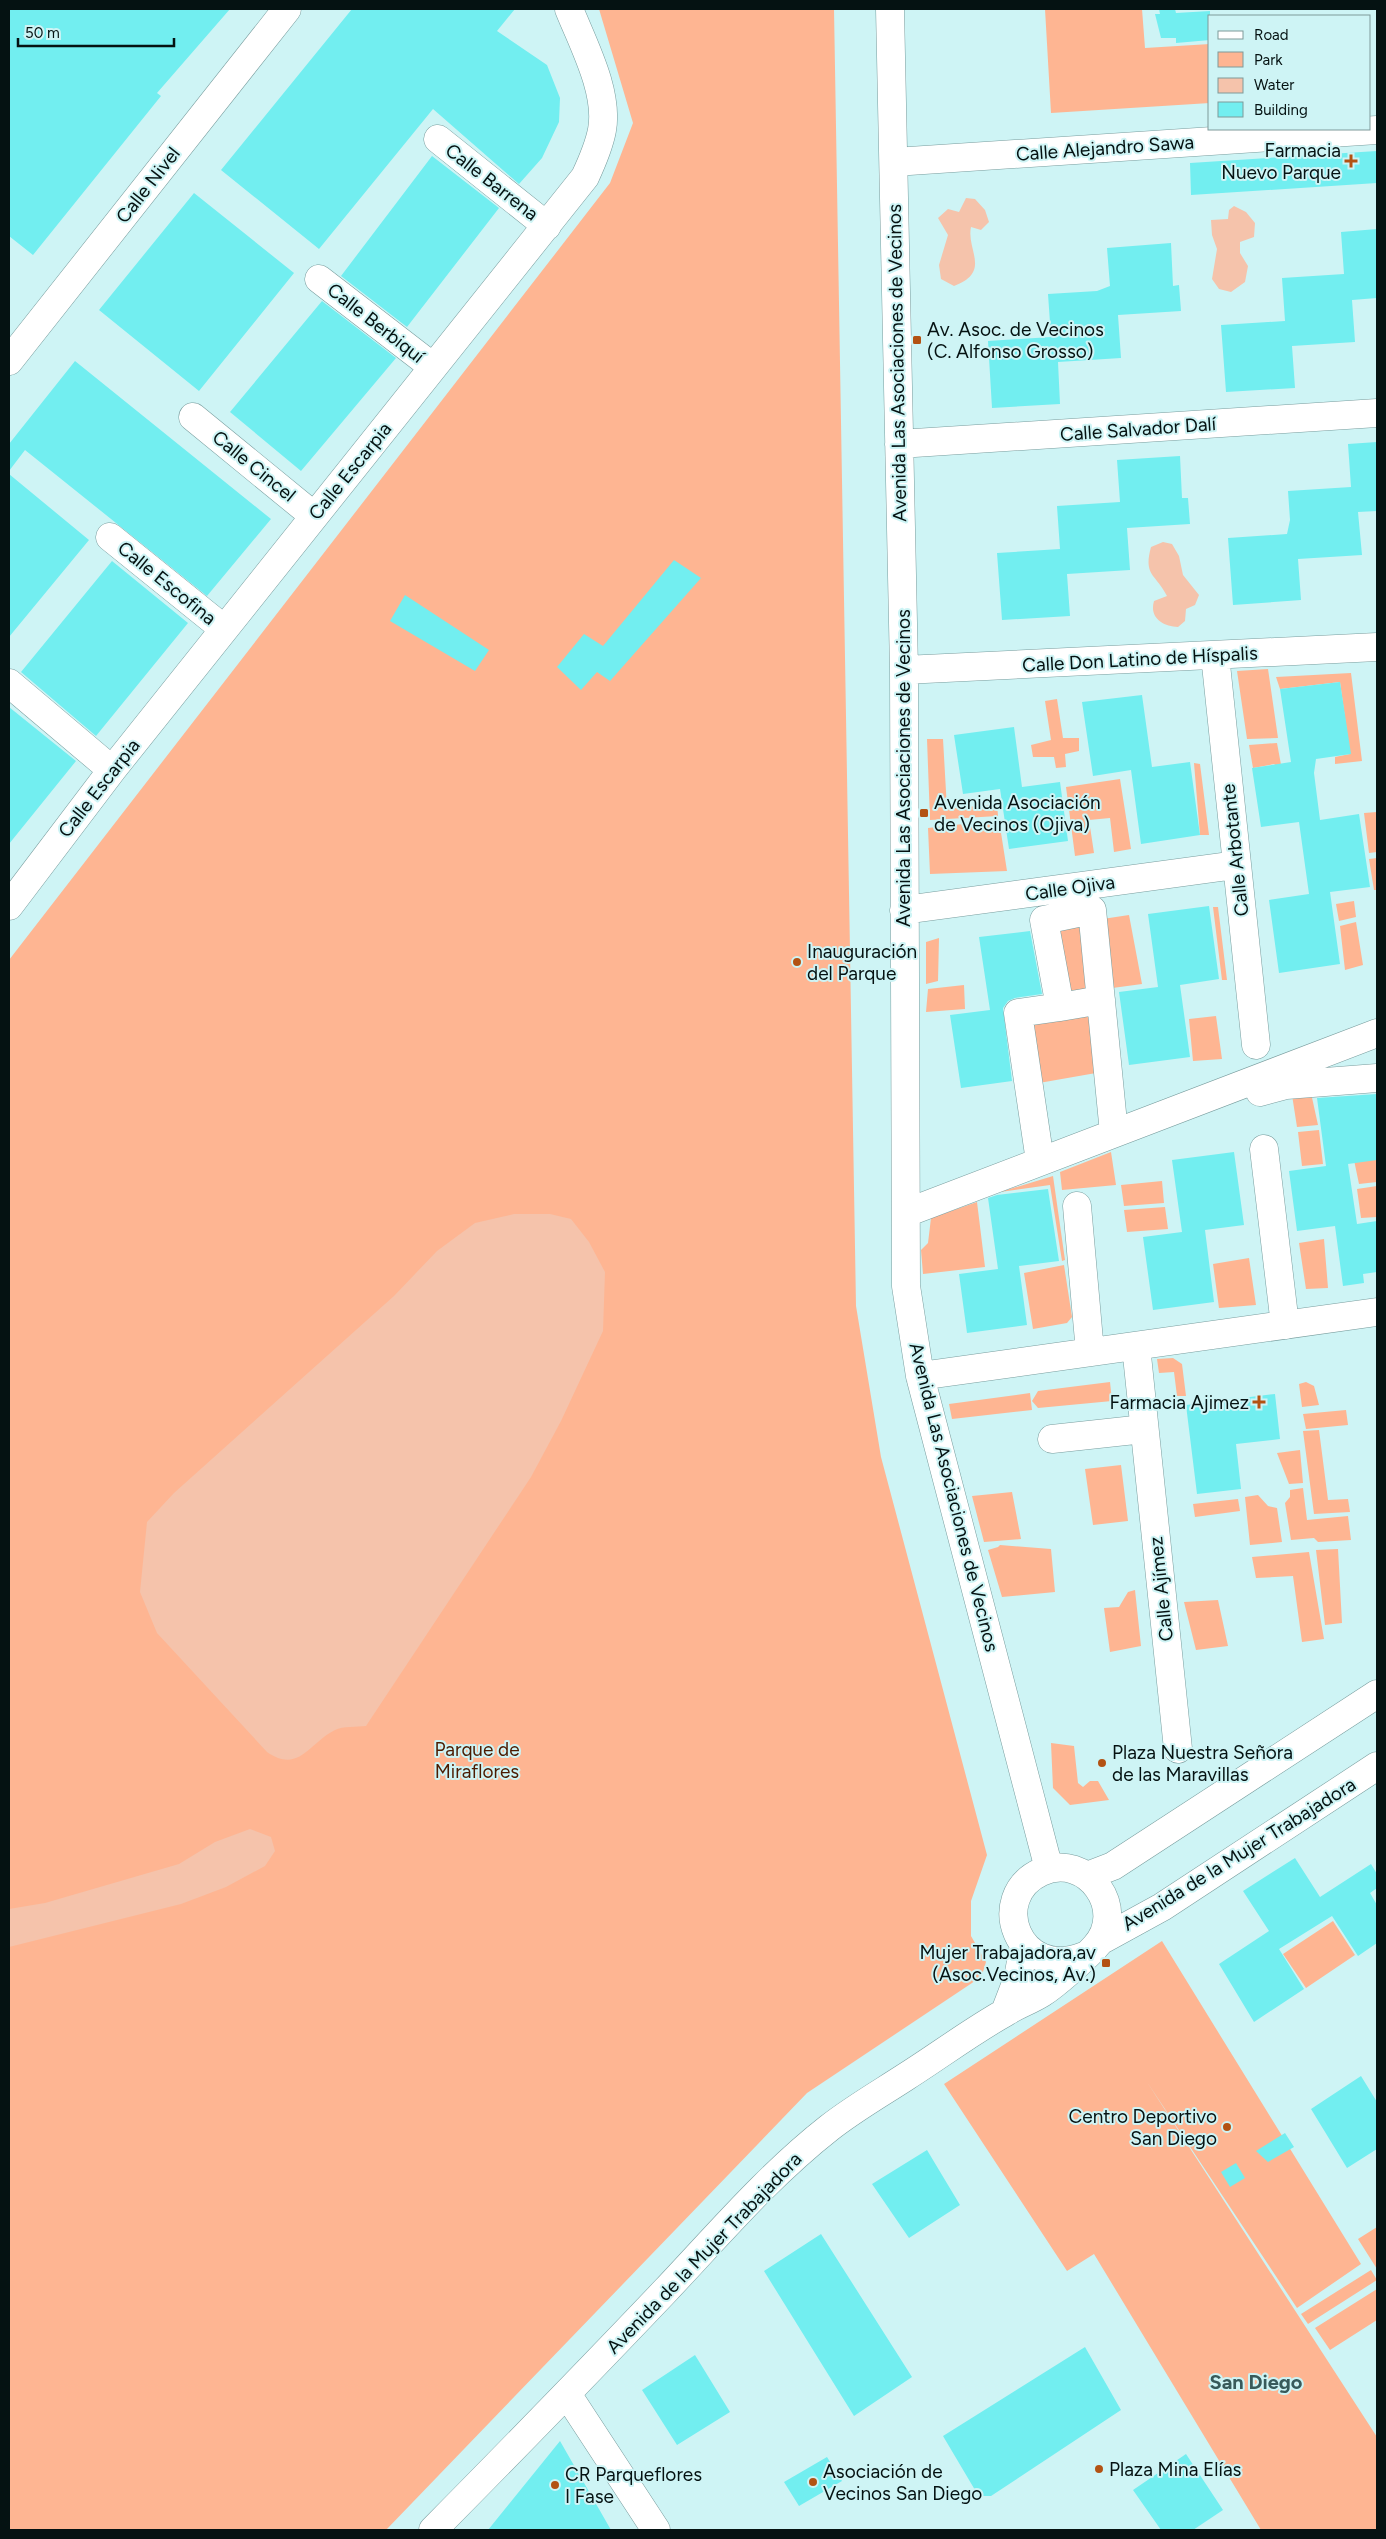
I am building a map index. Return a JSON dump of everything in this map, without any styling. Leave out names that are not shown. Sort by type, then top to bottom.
[{"type":"street","name":"Calle Nivel","points":[[12,350],[287,9]]},
{"type":"street","name":"Calle Escarpia","points":[[9,906],[112,770],[585,177],[602,130],[604,113],[600,90],[569,9]]},
{"type":"street","name":"Avenida Las Asociaciones de Vecinos","points":[[890,9],[904,670],[906,1286],[920,1376],[1049,1869]]},
{"type":"street","name":"Calle Alejandro Sawa","points":[[894,162],[1377,130]]},
{"type":"street","name":"Calle Barrena","points":[[438,139],[547,226]]},
{"type":"street","name":"Calle Berbiquí","points":[[319,279],[433,367]]},
{"type":"street","name":"Calle Salvador Dalí","points":[[899,444],[1377,413]]},
{"type":"street","name":"Calle Cincel","points":[[193,417],[314,516]]},
{"type":"street","name":"Calle Escofina","points":[[110,537],[224,629]]},
{"type":"street","name":"Calle Don Latino de Híspalis","points":[[904,670],[1377,647]]},
{"type":"street","name":"Calle Arbotante","points":[[1215,655],[1256,1045]]},
{"type":"street","points":[[9,683],[112,770]]},
{"type":"street","name":"Calle Ojiva","points":[[904,910],[1236,865]]},
{"type":"street","points":[[1060,1006],[1044,920],[1092,910],[1114,1133]]},
{"type":"street","points":[[1040,1161],[1018,1013],[1101,1000]]},
{"type":"street","points":[[906,1212],[1377,1033]]},
{"type":"street","points":[[1226,1090],[1228,1100],[1286,1085],[1377,1078]]},
{"type":"street","points":[[1264,1149],[1285,1325]]},
{"type":"street","points":[[1077,1206],[1090,1352]]},
{"type":"street","points":[[920,1376],[1377,1312]]},
{"type":"street","name":"Calle Ajímez","points":[[1136,1346],[1178,1749]]},
{"type":"street","points":[[1052,1439],[1144,1429]]},
{"type":"street","points":[[1087,1876],[1113,1866],[1377,1694]]},
{"type":"street","name":"Avenida de la Mujer Trabajadora","points":[[433,2530],[567,2394],[763,2187],[829,2128],[1005,2012],[1044,1992],[1092,1949],[1162,1907],[1377,1766]]},
{"type":"street","points":[[1049,1869],[1069,1869],[1087,1876],[1100,1889],[1107,1906],[1107,1924],[1092,1949],[1063,1962],[1052,1962],[1032,1953],[1024,1946],[1014,1925],[1014,1906],[1017,1896],[1030,1879],[1049,1869]]},
{"type":"street","points":[[1005,2012],[1018,1978],[1024,1946]]},
{"type":"street","points":[[567,2394],[656,2530]]},
{"type":"green space","name":"Parque de Miraflores","points":[[599,9],[834,9],[856,1306],[881,1457],[987,1855],[971,1901],[971,1936],[986,1962],[982,1975],[972,1983],[807,2093],[386,2530],[9,2530],[9,960],[610,183],[633,123]]},
{"type":"green space","points":[[1045,9],[1142,9],[1145,48],[1208,44],[1208,103],[1051,113]]},
{"type":"green space","points":[[1268,669],[1278,738],[1247,739],[1237,671]]},
{"type":"green space","points":[[1351,673],[1362,761],[1335,764],[1335,757],[1350,754],[1340,682],[1280,689],[1276,677]]},
{"type":"green space","points":[[1057,699],[1063,738],[1079,738],[1079,751],[1065,754],[1066,767],[1056,768],[1054,757],[1033,757],[1031,745],[1051,740],[1045,701]]},
{"type":"green space","points":[[927,739],[943,739],[947,809],[997,804],[998,816],[930,820]]},
{"type":"green space","points":[[1277,743],[1282,770],[1274,764],[1253,768],[1249,745]]},
{"type":"green space","points":[[1194,763],[1200,764],[1209,835],[1200,835]]},
{"type":"green space","points":[[1120,779],[1131,849],[1114,852],[1110,818],[1089,820],[1094,853],[1075,856],[1066,787]]},
{"type":"green space","points":[[1377,812],[1377,852],[1369,853],[1364,813]]},
{"type":"green space","points":[[999,820],[1007,871],[930,874],[928,828]]},
{"type":"green space","points":[[1377,858],[1377,890],[1374,890],[1369,859]]},
{"type":"green space","points":[[1354,901],[1356,917],[1339,921],[1336,904]]},
{"type":"green space","points":[[1213,907],[1218,907],[1227,980],[1222,980]]},
{"type":"green space","points":[[1129,915],[1142,984],[1105,989],[1096,920]]},
{"type":"green space","points":[[1088,921],[1099,994],[1067,999],[1058,924]]},
{"type":"green space","points":[[1356,922],[1363,965],[1345,970],[1340,926]]},
{"type":"green space","points":[[939,938],[938,981],[926,984],[926,942]]},
{"type":"green space","points":[[964,985],[965,1009],[926,1012],[928,989]]},
{"type":"green space","points":[[1087,1003],[1096,1073],[1039,1083],[1027,1011]]},
{"type":"green space","points":[[1216,1016],[1222,1059],[1193,1061],[1189,1019]]},
{"type":"green space","points":[[1311,1093],[1318,1125],[1297,1127],[1292,1095]]},
{"type":"green space","points":[[1319,1130],[1323,1164],[1302,1166],[1298,1132]]},
{"type":"green space","points":[[1111,1152],[1116,1185],[1062,1190],[1060,1172]]},
{"type":"green space","points":[[1377,1158],[1377,1182],[1359,1184],[1354,1160]]},
{"type":"green space","points":[[1053,1176],[1065,1260],[1062,1261],[1050,1185],[1000,1192]]},
{"type":"green space","points":[[1162,1181],[1164,1203],[1124,1206],[1121,1185]]},
{"type":"green space","points":[[1377,1186],[1377,1217],[1361,1218],[1357,1189]]},
{"type":"green space","points":[[977,1202],[985,1267],[923,1274],[921,1250],[928,1243],[931,1218]]},
{"type":"green space","points":[[1165,1207],[1168,1229],[1127,1232],[1124,1210]]},
{"type":"green space","points":[[1324,1239],[1328,1288],[1306,1289],[1299,1243]]},
{"type":"green space","points":[[1249,1258],[1256,1305],[1219,1308],[1213,1264]]},
{"type":"green space","points":[[1064,1265],[1072,1317],[1067,1323],[1033,1329],[1024,1273]]},
{"type":"green space","points":[[1173,1358],[1182,1364],[1186,1396],[1177,1396],[1174,1372],[1159,1373],[1157,1359]]},
{"type":"green space","points":[[1110,1382],[1112,1401],[1038,1408],[1032,1401],[1038,1391]]},
{"type":"green space","points":[[1306,1382],[1314,1386],[1319,1405],[1302,1407],[1299,1384]]},
{"type":"green space","points":[[1030,1393],[1032,1410],[952,1419],[949,1404]]},
{"type":"green space","points":[[1346,1410],[1348,1425],[1306,1429],[1303,1414]]},
{"type":"green space","points":[[1319,1430],[1328,1500],[1348,1499],[1350,1512],[1314,1514],[1303,1431]]},
{"type":"green space","points":[[1300,1450],[1303,1483],[1289,1484],[1277,1453]]},
{"type":"green space","points":[[1121,1465],[1128,1521],[1093,1525],[1085,1469]]},
{"type":"green space","points":[[1303,1488],[1307,1520],[1348,1516],[1351,1540],[1318,1542],[1314,1538],[1291,1540],[1285,1503],[1290,1497],[1290,1490]]},
{"type":"green space","points":[[1012,1492],[1021,1539],[984,1542],[972,1496]]},
{"type":"green space","points":[[1258,1495],[1268,1506],[1277,1508],[1282,1542],[1250,1545],[1245,1497]]},
{"type":"green space","points":[[1238,1499],[1240,1511],[1195,1517],[1193,1504]]},
{"type":"green space","points":[[1000,1545],[1051,1549],[1055,1592],[1002,1597],[988,1550]]},
{"type":"green space","points":[[1338,1549],[1342,1623],[1325,1625],[1316,1550]]},
{"type":"green space","points":[[1309,1552],[1324,1639],[1302,1642],[1293,1576],[1256,1578],[1252,1557]]},
{"type":"green space","points":[[1135,1590],[1141,1646],[1110,1652],[1104,1608],[1119,1607],[1128,1592]]},
{"type":"green space","points":[[1218,1600],[1228,1646],[1196,1650],[1184,1602]]},
{"type":"green space","points":[[1051,1743],[1074,1746],[1078,1783],[1083,1787],[1090,1781],[1098,1781],[1109,1800],[1070,1805],[1053,1788]]},
{"type":"green space","points":[[1333,1921],[1355,1955],[1306,1988],[1283,1954]]},
{"type":"green space","points":[[1162,1941],[1361,2264],[1297,2308],[1147,2082],[1377,2437],[1377,2530],[1261,2530],[1094,2254],[1067,2271],[944,2084]]},
{"type":"green space","points":[[1377,2227],[1377,2269],[1358,2239]]},
{"type":"green space","points":[[1371,2270],[1377,2280],[1308,2324],[1301,2314]]},
{"type":"green space","points":[[1377,2289],[1377,2320],[1330,2350],[1315,2328]]},
{"type":"water","points":[[966,198],[975,199],[985,210],[989,222],[981,230],[971,227],[970,236],[975,267],[972,274],[954,286],[941,279],[939,265],[948,235],[938,218],[948,209],[959,212]]},
{"type":"water","points":[[1234,206],[1246,212],[1255,223],[1254,237],[1240,242],[1240,253],[1248,266],[1245,282],[1231,292],[1219,289],[1212,279],[1217,249],[1212,235],[1211,220],[1228,219],[1229,210]]},
{"type":"water","points":[[1163,542],[1172,544],[1179,556],[1183,575],[1199,595],[1195,605],[1186,609],[1185,621],[1178,627],[1167,625],[1158,620],[1153,607],[1154,601],[1167,596],[1152,574],[1149,564],[1151,547]]},
{"type":"water","points":[[514,1214],[550,1214],[571,1219],[589,1242],[605,1272],[603,1331],[561,1421],[531,1477],[366,1726],[346,1727],[335,1730],[296,1758],[287,1760],[278,1758],[267,1752],[157,1633],[140,1592],[147,1522],[174,1493],[394,1296],[437,1251],[475,1223]]},
{"type":"water","points":[[250,1829],[271,1837],[275,1851],[265,1866],[226,1887],[181,1904],[9,1947],[9,1909],[45,1903],[179,1864],[215,1842]]},
{"type":"building","points":[[9,9],[230,9],[157,93],[161,96],[33,255],[9,236]]},
{"type":"building","points":[[352,9],[515,9],[497,31],[547,65],[560,98],[559,122],[542,158],[519,184],[433,109],[319,249],[221,170]]},
{"type":"building","points":[[1159,9],[1175,9],[1176,13],[1210,11],[1210,15],[1208,15],[1208,40],[1176,43],[1176,38],[1161,38],[1155,14],[1160,14]]},
{"type":"building","points":[[1377,151],[1377,183],[1191,195],[1190,163]]},
{"type":"building","points":[[432,156],[499,208],[407,327],[341,276]]},
{"type":"building","points":[[194,193],[294,273],[199,391],[99,310]]},
{"type":"building","points":[[1377,229],[1377,298],[1352,300],[1355,342],[1292,346],[1295,388],[1226,392],[1221,325],[1285,321],[1282,278],[1344,274],[1341,232]]},
{"type":"building","points":[[1171,243],[1173,286],[1179,285],[1181,311],[1118,315],[1121,358],[1058,362],[1060,404],[992,408],[988,341],[1051,337],[1048,294],[1097,291],[1110,286],[1107,248]]},
{"type":"building","points":[[322,301],[396,358],[301,471],[230,412]]},
{"type":"building","points":[[75,361],[271,519],[207,596],[25,450],[9,471],[9,444]]},
{"type":"building","points":[[1377,442],[1377,511],[1358,512],[1362,555],[1298,559],[1301,600],[1233,605],[1228,538],[1287,534],[1290,520],[1288,491],[1351,487],[1348,444]]},
{"type":"building","points":[[1180,456],[1182,498],[1188,498],[1190,524],[1127,528],[1130,570],[1067,574],[1070,616],[1002,620],[997,553],[1060,549],[1057,506],[1120,502],[1117,460]]},
{"type":"building","points":[[9,474],[89,540],[9,637]]},
{"type":"building","points":[[674,560],[701,578],[610,681],[597,672],[581,690],[557,667],[584,634],[603,646]]},
{"type":"building","points":[[112,561],[188,623],[96,736],[21,672]]},
{"type":"building","points":[[405,595],[489,650],[475,671],[390,621]]},
{"type":"building","points":[[1340,682],[1351,754],[1316,759],[1314,773],[1320,820],[1359,814],[1370,887],[1330,892],[1340,964],[1279,973],[1269,900],[1309,894],[1299,822],[1261,827],[1252,768],[1291,762],[1280,689]]},
{"type":"building","points":[[1142,695],[1152,767],[1190,762],[1200,835],[1141,844],[1131,770],[1093,776],[1082,702]]},
{"type":"building","points":[[9,707],[76,761],[9,844]]},
{"type":"building","points":[[1014,727],[1022,787],[1060,782],[1068,841],[1009,849],[1000,789],[963,794],[954,735]]},
{"type":"building","points":[[1209,906],[1219,979],[1180,985],[1190,1057],[1129,1065],[1119,992],[1158,987],[1148,914]]},
{"type":"building","points":[[1030,931],[1042,994],[1015,998],[1008,1001],[1003,1008],[1012,1081],[961,1088],[950,1015],[990,1010],[979,937]]},
{"type":"building","points":[[1377,1094],[1377,1160],[1348,1164],[1357,1224],[1377,1221],[1377,1272],[1363,1274],[1364,1283],[1343,1286],[1335,1226],[1297,1231],[1289,1171],[1326,1166],[1317,1098]]},
{"type":"building","points":[[1234,1152],[1244,1225],[1205,1230],[1214,1302],[1153,1310],[1143,1237],[1182,1232],[1172,1160]]},
{"type":"building","points":[[1048,1189],[1059,1261],[1019,1266],[1027,1325],[967,1333],[959,1274],[998,1269],[988,1198],[997,1195]]},
{"type":"building","points":[[1275,1394],[1280,1439],[1236,1444],[1241,1489],[1197,1494],[1186,1405]]},
{"type":"building","points":[[1295,1858],[1320,1897],[1371,1864],[1377,1874],[1377,1888],[1370,1893],[1377,1905],[1377,1943],[1358,1956],[1332,1916],[1279,1949],[1304,1989],[1254,2022],[1219,1964],[1269,1931],[1243,1891]]},
{"type":"building","points":[[1361,2076],[1377,2102],[1377,2149],[1347,2168],[1311,2109]]},
{"type":"building","points":[[1285,2133],[1294,2147],[1268,2162],[1256,2151]]},
{"type":"building","points":[[927,2150],[960,2205],[909,2238],[872,2184]]},
{"type":"building","points":[[1236,2163],[1245,2178],[1230,2187],[1221,2172]]},
{"type":"building","points":[[821,2234],[912,2377],[854,2416],[764,2271]]},
{"type":"building","points":[[1085,2347],[1121,2410],[991,2496],[982,2496],[975,2490],[943,2436]]},
{"type":"building","points":[[695,2355],[730,2412],[677,2445],[642,2390]]},
{"type":"building","name":"CR Parqueflores I Fase","points":[[560,2441],[611,2530],[488,2530]]},
{"type":"building","points":[[1186,2454],[1223,2510],[1193,2530],[1161,2530],[1133,2490]]},
{"type":"building","name":"Asociación de Vecinos San Diego","points":[[827,2457],[842,2481],[799,2506],[784,2482]]},
{"type":"place","name":"Farmacia Nuevo Parque","points":[[1351,161]]},
{"type":"place","name":"Av. Asoc. de Vecinos (C. Alfonso Grosso)","points":[[917,340]]},
{"type":"place","name":"Avenida Asociación de Vecinos (Ojiva)","points":[[924,813]]},
{"type":"place","name":"Inauguración del Parque","points":[[797,962]]},
{"type":"place","name":"Farmacia Ajimez","points":[[1259,1402]]},
{"type":"place","name":"Plaza Nuestra Señora de las Maravillas","points":[[1102,1763]]},
{"type":"place","name":"Mujer Trabajadora,av (Asoc.Vecinos, Av.)","points":[[1106,1963]]},
{"type":"place","name":"Centro Deportivo San Diego","points":[[1227,2127]]},
{"type":"place","name":"Plaza Mina Elías","points":[[1099,2469]]},
{"type":"place","name":"Asociación de Vecinos San Diego","points":[[813,2482]]},
{"type":"place","name":"CR Parqueflores I Fase","points":[[555,2485]]},
{"type":"district","name":"San Diego","points":[[1256,2382]]}]
